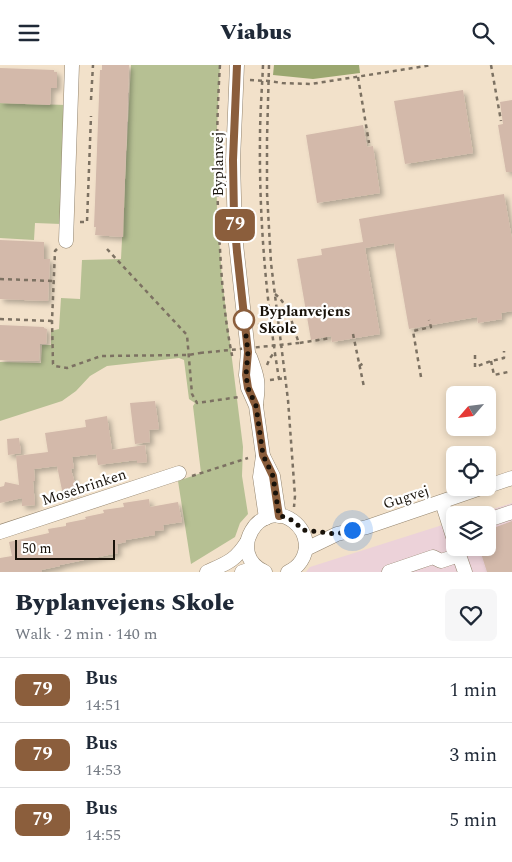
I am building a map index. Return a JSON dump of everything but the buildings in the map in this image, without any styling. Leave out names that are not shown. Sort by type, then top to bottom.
[{"type":"street","points":[[66,241],[72,65]]},
{"type":"street","name":"Byplanvej","points":[[236,72],[233,160],[235,235],[248,352],[246,375],[248,388],[256,406],[263,455],[260,477],[278,518]]},
{"type":"street","name":"Mosebrinken","points":[[0,533],[179,473]]},
{"type":"street","points":[[496,483],[512,478]]},
{"type":"street","name":"Gugvej","points":[[306,549],[337,534],[367,527],[459,496]]},
{"type":"street","points":[[442,502],[446,514]]},
{"type":"street","points":[[496,517],[512,512]]},
{"type":"street","points":[[207,572],[235,558],[247,542],[254,527],[278,518],[298,525],[306,541],[304,557],[300,564],[288,572]]},
{"type":"street","name":"Gugvej","points":[[302,530],[337,534]]},
{"type":"street","points":[[247,542],[251,560],[264,571]]},
{"type":"street","points":[[389,572],[433,557],[441,561],[446,554]]},
{"type":"street","points":[[460,556],[465,572]]},
{"type":"street","points":[[242,572],[252,569],[264,571]]},
{"type":"path","points":[[91,100],[93,65]]},
{"type":"path","points":[[263,65],[260,137],[261,194],[265,262],[279,379]]},
{"type":"path","points":[[269,65],[267,193],[271,263],[288,393],[295,486],[294,511],[278,518]]},
{"type":"path","points":[[236,72],[262,80],[311,84],[432,65]]},
{"type":"path","points":[[491,65],[500,121]]},
{"type":"path","points":[[358,77],[369,143]]},
{"type":"path","points":[[67,222],[87,223],[91,116]]},
{"type":"path","points":[[66,241],[55,251],[52,321],[53,363],[55,367],[67,368],[101,356],[189,355],[331,338]]},
{"type":"path","points":[[107,249],[187,335],[192,394],[197,403],[240,397]]},
{"type":"path","points":[[0,279],[53,281]]},
{"type":"path","points":[[274,294],[280,298],[286,308],[299,343]]},
{"type":"path","points":[[0,319],[52,321]]},
{"type":"path","points":[[421,377],[413,331],[431,327],[430,320]]},
{"type":"path","points":[[253,326],[271,323]]},
{"type":"path","points":[[353,334],[364,387]]},
{"type":"path","points":[[475,355],[475,367],[504,358],[504,351]]},
{"type":"path","points":[[491,361],[494,375],[508,372]]},
{"type":"path","points":[[359,366],[364,363]]},
{"type":"path","points":[[179,473],[178,481],[248,458]]},
{"type":"shaded area","points":[[512,503],[512,572],[306,572],[310,567],[446,524],[446,556],[496,556],[496,508]]},
{"type":"green space","points":[[131,65],[220,65],[216,150],[217,211],[222,279],[243,447],[242,476],[248,514],[240,523],[235,537],[191,564],[178,481],[201,473],[193,406],[195,403],[189,399],[184,360],[179,358],[107,366],[90,376],[76,391],[62,401],[0,421],[0,362],[41,363],[42,345],[51,345],[51,331],[59,329],[61,298],[80,299],[82,260],[121,259]]},
{"type":"green space","points":[[274,65],[359,65],[360,73],[313,79],[273,75]]},
{"type":"green space","points":[[0,103],[66,105],[61,224],[35,223],[34,240],[0,238]]},
{"type":"bus line","name":"79","points":[[237,65],[233,160],[234,217],[248,352],[246,375],[248,388],[256,406],[263,455],[273,476],[279,516]]},
{"type":"place","name":"Byplanvejens Skole","points":[[244,320]]},
{"type":"route","points":[[244,320],[248,352],[246,375],[248,388],[256,406],[263,455],[273,476],[279,516],[290,519],[302,530],[337,534],[352,530]]}]
